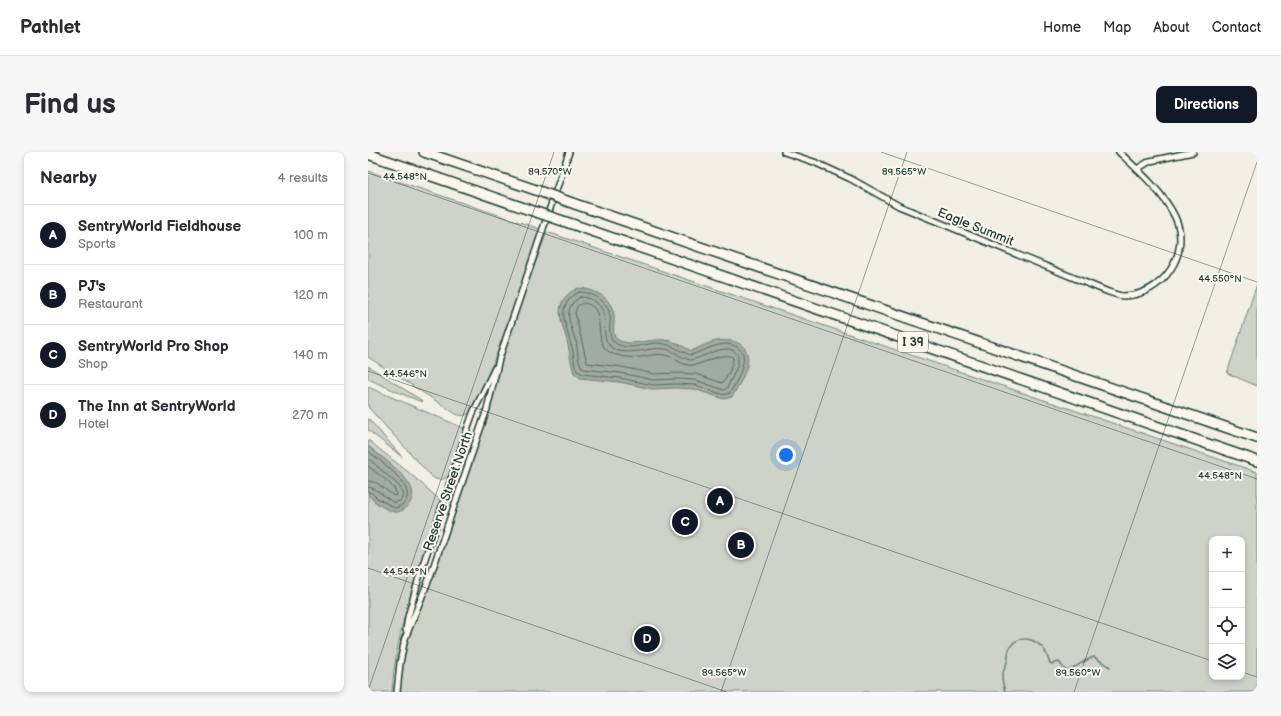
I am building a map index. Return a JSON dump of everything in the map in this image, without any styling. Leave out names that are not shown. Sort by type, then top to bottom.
[{"type":"highway","name":"I 39","points":[[424,152],[1257,438]]},
{"type":"highway","name":"I 39","points":[[368,154],[1257,461]]},
{"type":"highway","points":[[368,160],[386,166],[397,164]]},
{"type":"street","name":"Reserve Street North","points":[[404,641],[431,574],[487,409],[499,360],[569,152]]},
{"type":"street","name":"Eagle Summit","points":[[784,152],[814,162],[851,179],[899,206],[1106,291],[1122,296],[1136,295],[1155,286],[1169,272],[1176,262],[1180,240],[1175,217],[1160,194],[1119,152]]},
{"type":"street","points":[[1137,169],[1150,161],[1192,152]]},
{"type":"street","name":"Reserve Street North","points":[[404,641],[408,617],[420,574],[468,427],[478,401],[499,360]]},
{"type":"street","points":[[397,692],[404,641]]},
{"type":"shaded area","points":[[368,171],[540,229],[499,349],[474,406],[471,411],[465,415],[462,416],[456,414],[368,357]]},
{"type":"shaded area","points":[[547,232],[1257,472],[1257,692],[397,692],[404,641],[431,574],[479,432],[499,359]]},
{"type":"shaded area","points":[[1257,284],[1257,386],[1227,373]]},
{"type":"shaded area","points":[[368,366],[421,400],[422,402],[368,379]]},
{"type":"shaded area","points":[[368,387],[466,429],[450,475],[440,480],[431,476],[368,407]]},
{"type":"shaded area","points":[[368,418],[402,457],[368,430]]},
{"type":"shaded area","points":[[368,440],[413,476],[441,501],[410,595],[394,667],[392,692],[368,692],[368,494],[375,502],[386,509],[412,496],[411,489],[402,475],[368,446]]},
{"type":"water","points":[[578,288],[596,292],[610,303],[614,315],[614,335],[622,342],[634,343],[665,340],[691,351],[706,344],[722,340],[740,344],[745,349],[747,355],[746,370],[732,397],[724,399],[694,389],[652,389],[619,382],[580,378],[574,373],[573,370],[560,313],[564,300],[569,294]]},
{"type":"water","points":[[368,446],[393,466],[409,484],[413,494],[411,501],[403,510],[393,512],[377,503],[368,494]]},
{"type":"waterway","points":[[1005,692],[1002,677],[1008,661],[1008,652],[1011,645],[1019,640],[1024,639],[1038,644],[1045,651],[1050,663],[1052,664],[1059,662],[1066,671],[1094,657],[1110,667]]},
{"type":"place","name":"SentryWorld Fieldhouse","points":[[720,501]]},
{"type":"place","name":"SentryWorld Pro Shop","points":[[685,522]]},
{"type":"place","name":"PJ's","points":[[741,545]]},
{"type":"place","name":"The Inn at SentryWorld","points":[[647,639]]}]
